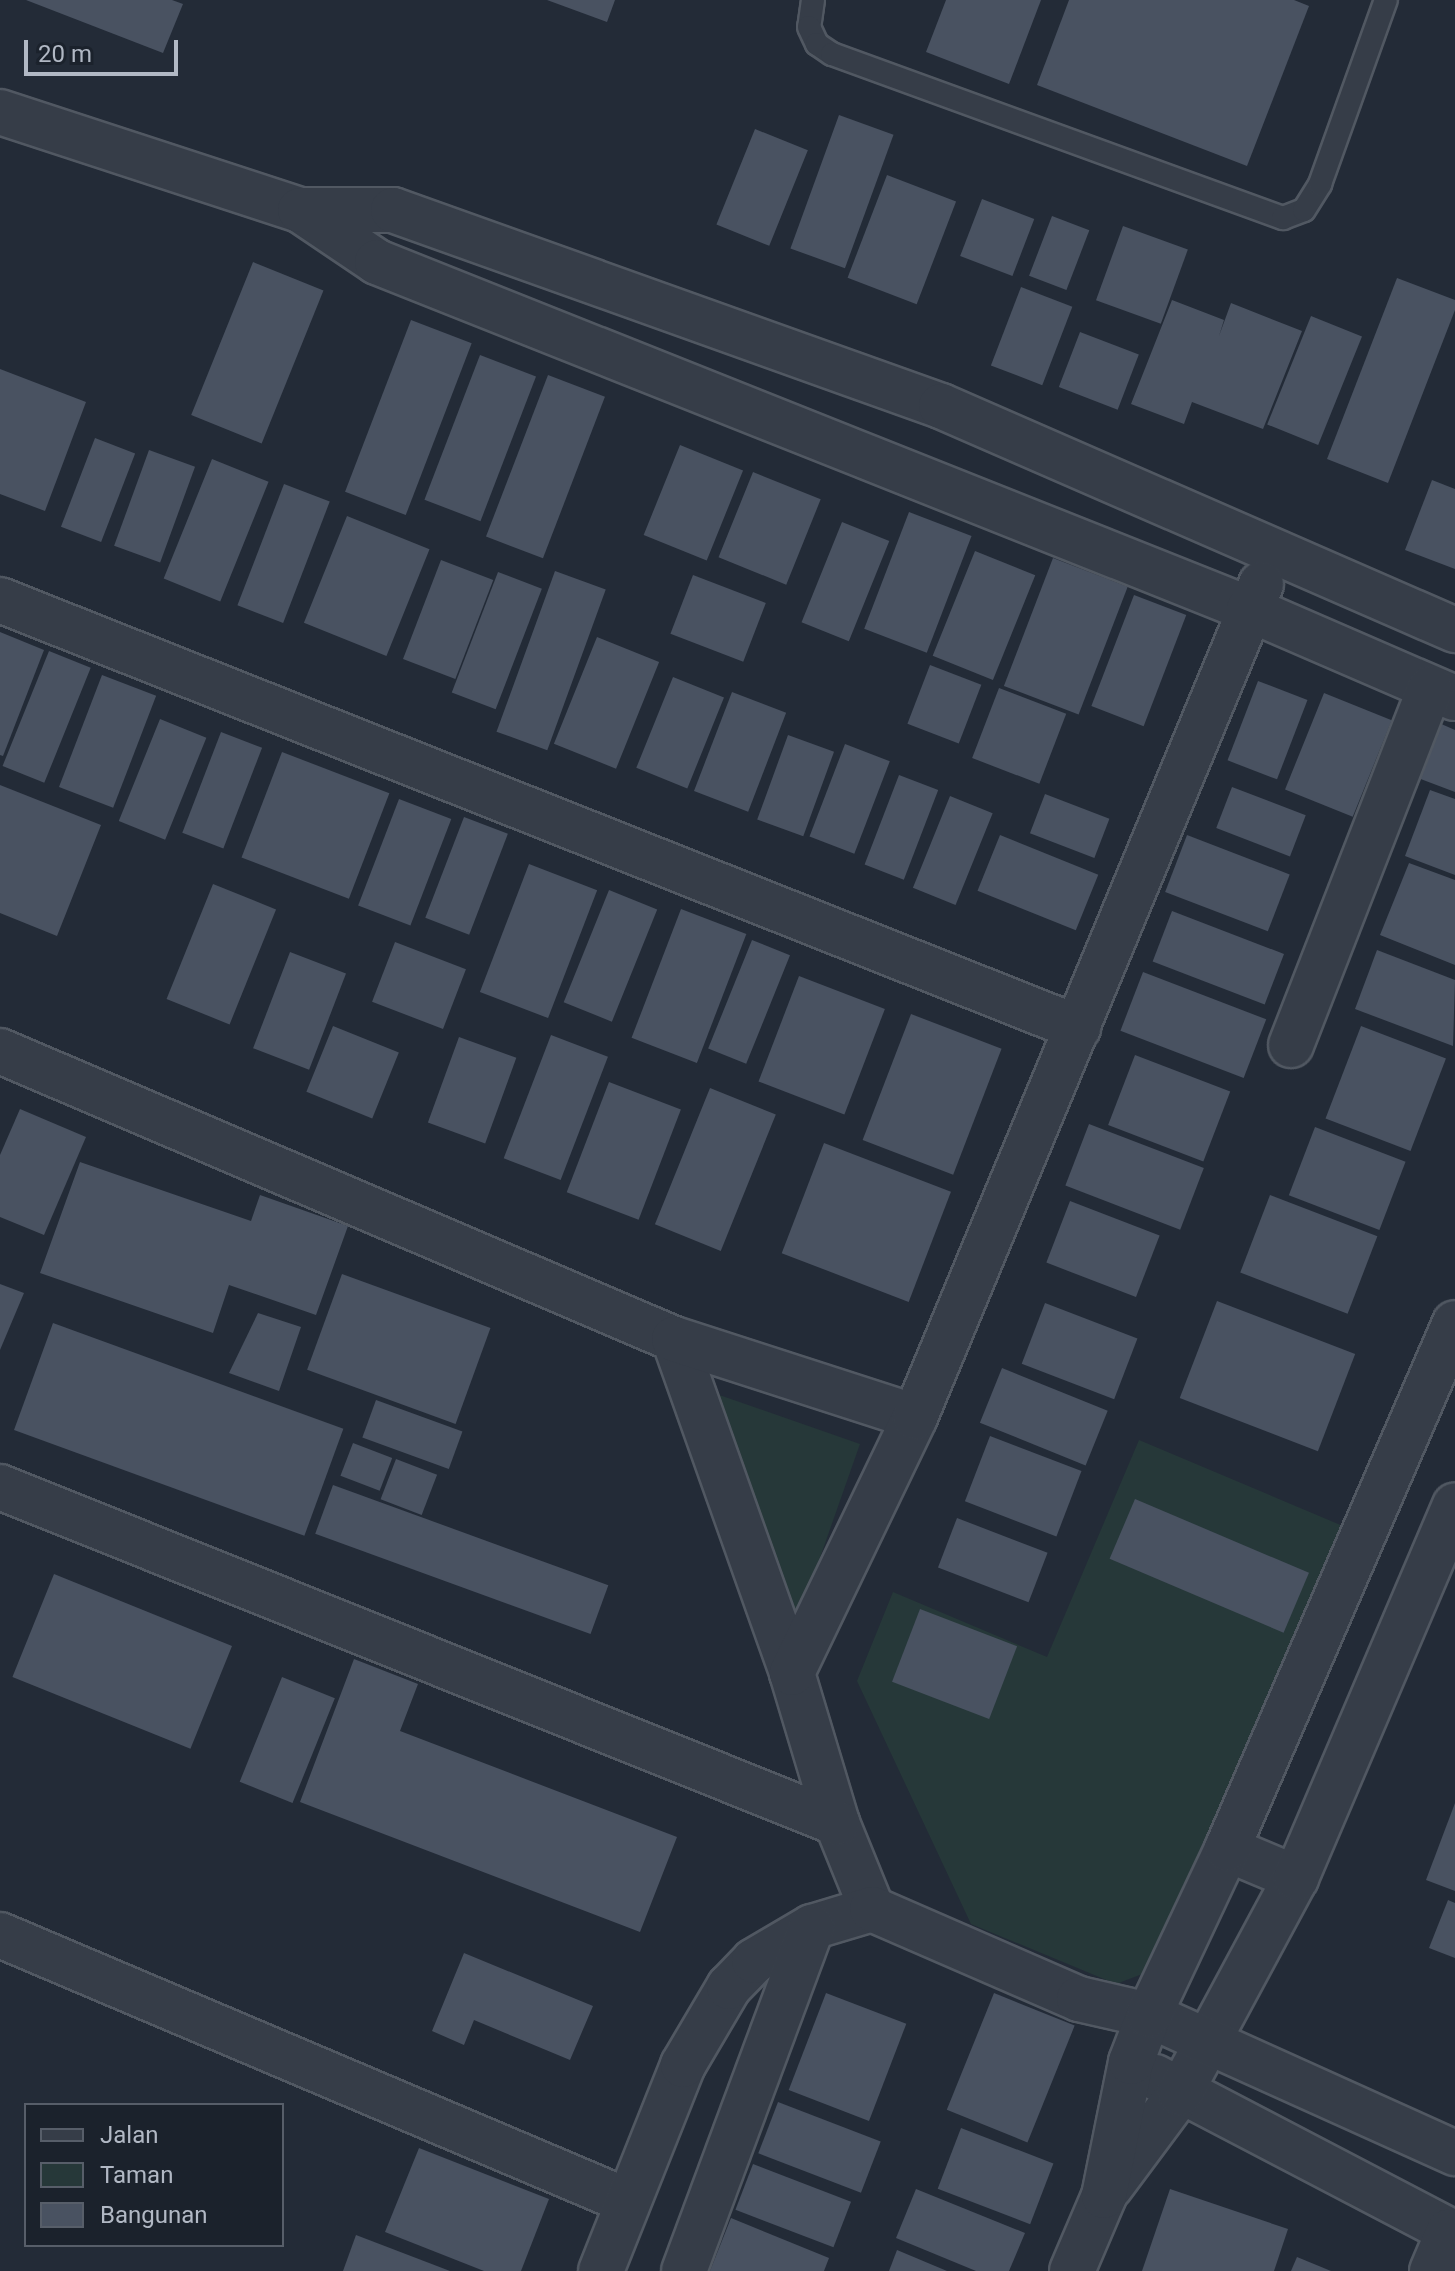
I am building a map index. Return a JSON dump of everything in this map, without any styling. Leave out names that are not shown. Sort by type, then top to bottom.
[{"type":"street","points":[[0,112],[300,210],[377,262],[1249,609],[1443,693],[1291,1045]]},
{"type":"street","points":[[300,210],[393,210],[941,406],[1455,630]]},
{"type":"street","points":[[792,1673],[915,1417],[1249,609],[1276,551]]},
{"type":"street","points":[[0,600],[1078,1028]]},
{"type":"street","points":[[0,1051],[674,1339],[915,1417]]},
{"type":"street","points":[[1072,2271],[1104,2196],[1131,2062],[1149,2015],[1227,1849],[1455,1323]]},
{"type":"street","points":[[674,1339],[792,1673],[837,1823],[872,1909]]},
{"type":"street","points":[[0,1487],[837,1823]]},
{"type":"street","points":[[1104,2196],[1180,2093],[1296,1878],[1455,1506]]},
{"type":"street","points":[[1227,1849],[1296,1878]]},
{"type":"street","points":[[601,2271],[683,2065],[729,1987],[754,1961],[812,1927],[872,1909],[1079,1999],[1149,2015],[1455,2153]]},
{"type":"street","points":[[684,2271],[812,1927]]},
{"type":"street","points":[[0,1935],[627,2201]]},
{"type":"street","points":[[1079,1999],[1131,2062],[1180,2093],[1452,2233],[1432,2271]]},
{"type":"lane","points":[[813,0],[809,27],[817,44],[832,54],[1283,218],[1304,210],[1320,184],[1386,0]]},
{"type":"green space","points":[[705,1390],[860,1444],[791,1640]]},
{"type":"green space","points":[[1139,1440],[1350,1529],[1166,1965],[1116,1984],[971,1924],[857,1681],[893,1592],[1047,1657]]},
{"type":"building","points":[[26,0],[172,0],[183,4],[163,53]]},
{"type":"building","points":[[547,0],[615,0],[607,22]]},
{"type":"building","points":[[946,0],[1041,0],[1009,84],[926,52]]},
{"type":"building","points":[[1069,0],[1294,0],[1309,6],[1247,166],[1037,85]]},
{"type":"building","points":[[839,115],[894,135],[845,268],[790,248]]},
{"type":"building","points":[[755,129],[808,150],[769,246],[716,224]]},
{"type":"building","points":[[887,175],[956,202],[917,304],[848,278]]},
{"type":"building","points":[[982,199],[1034,219],[1012,276],[960,256]]},
{"type":"building","points":[[1052,216],[1089,230],[1066,290],[1029,276]]},
{"type":"building","points":[[1123,226],[1188,250],[1161,324],[1096,300]]},
{"type":"building","points":[[253,262],[323,290],[262,443],[191,415]]},
{"type":"building","points":[[1397,278],[1455,300],[1455,310],[1388,483],[1327,459]]},
{"type":"building","points":[[1021,287],[1072,307],[1042,385],[991,365]]},
{"type":"building","points":[[1172,300],[1224,320],[1219,336],[1231,303],[1302,331],[1263,429],[1192,402],[1184,424],[1131,404]]},
{"type":"building","points":[[1311,316],[1362,337],[1318,445],[1267,424]]},
{"type":"building","points":[[411,320],[472,343],[406,515],[345,492]]},
{"type":"building","points":[[1080,332],[1139,355],[1118,410],[1059,387]]},
{"type":"building","points":[[480,355],[536,377],[480,521],[424,500]]},
{"type":"building","points":[[0,369],[86,402],[45,511],[0,494]]},
{"type":"building","points":[[548,375],[605,397],[543,558],[486,537]]},
{"type":"building","points":[[95,438],[135,453],[101,542],[61,527]]},
{"type":"building","points":[[680,445],[743,470],[707,560],[644,535]]},
{"type":"building","points":[[149,450],[195,467],[160,563],[114,546]]},
{"type":"building","points":[[212,459],[269,482],[220,601],[164,579]]},
{"type":"building","points":[[753,472],[821,499],[786,585],[719,557]]},
{"type":"building","points":[[1432,480],[1455,489],[1455,569],[1405,550]]},
{"type":"building","points":[[284,484],[330,502],[283,623],[237,605]]},
{"type":"building","points":[[909,512],[972,536],[927,653],[864,629]]},
{"type":"building","points":[[347,516],[430,549],[386,656],[304,623]]},
{"type":"building","points":[[842,522],[889,541],[849,641],[802,622]]},
{"type":"building","points":[[975,551],[1035,575],[993,680],[933,656]]},
{"type":"building","points":[[1053,558],[1128,587],[1079,715],[1004,686]]},
{"type":"building","points":[[441,560],[493,580],[455,679],[403,659]]},
{"type":"building","points":[[555,571],[606,589],[547,750],[497,732]]},
{"type":"building","points":[[498,572],[542,589],[496,709],[452,692]]},
{"type":"building","points":[[693,575],[766,603],[743,662],[670,634]]},
{"type":"building","points":[[1134,595],[1186,615],[1144,726],[1091,706]]},
{"type":"building","points":[[0,632],[44,650],[3,756],[0,755]]},
{"type":"building","points":[[597,637],[659,662],[616,769],[554,744]]},
{"type":"building","points":[[49,651],[91,668],[44,783],[3,766]]},
{"type":"building","points":[[930,665],[981,685],[959,744],[907,724]]},
{"type":"building","points":[[102,675],[156,696],[113,808],[59,787]]},
{"type":"building","points":[[673,677],[724,698],[687,788],[636,768]]},
{"type":"building","points":[[1258,681],[1307,700],[1277,779],[1228,760]]},
{"type":"building","points":[[999,688],[1066,714],[1039,784],[972,758]]},
{"type":"building","points":[[732,692],[786,713],[748,812],[694,791]]},
{"type":"building","points":[[1324,693],[1392,720],[1353,817],[1285,789]]},
{"type":"building","points":[[160,719],[206,738],[165,840],[119,821]]},
{"type":"building","points":[[1439,723],[1455,730],[1455,792],[1418,778]]},
{"type":"building","points":[[221,732],[262,748],[223,849],[182,833]]},
{"type":"building","points":[[788,735],[834,752],[803,836],[757,820]]},
{"type":"building","points":[[845,744],[890,761],[854,854],[810,836]]},
{"type":"building","points":[[282,752],[389,793],[349,899],[242,857]]},
{"type":"building","points":[[899,775],[938,790],[904,880],[865,865]]},
{"type":"building","points":[[0,785],[101,825],[57,936],[0,913]]},
{"type":"building","points":[[1232,787],[1306,815],[1290,856],[1216,828]]},
{"type":"building","points":[[1430,790],[1455,799],[1455,875],[1405,856]]},
{"type":"building","points":[[1045,794],[1109,819],[1094,858],[1030,833]]},
{"type":"building","points":[[950,796],[993,813],[956,905],[913,888]]},
{"type":"building","points":[[399,799],[451,819],[410,925],[358,905]]},
{"type":"building","points":[[464,817],[508,834],[469,935],[425,918]]},
{"type":"building","points":[[1000,835],[1098,875],[1076,930],[978,891]]},
{"type":"building","points":[[1187,835],[1290,874],[1268,931],[1165,892]]},
{"type":"building","points":[[1409,863],[1455,880],[1455,965],[1380,935]]},
{"type":"building","points":[[529,864],[597,890],[548,1018],[480,992]]},
{"type":"building","points":[[213,884],[276,909],[230,1024],[167,999]]},
{"type":"building","points":[[609,890],[657,909],[612,1022],[564,1002]]},
{"type":"building","points":[[681,909],[746,934],[697,1063],[632,1038]]},
{"type":"building","points":[[1172,911],[1284,954],[1265,1004],[1153,961]]},
{"type":"building","points":[[752,940],[790,955],[746,1064],[708,1048]]},
{"type":"building","points":[[395,942],[466,969],[443,1029],[372,1002]]},
{"type":"building","points":[[1377,950],[1455,980],[1453,1046],[1355,1009]]},
{"type":"building","points":[[290,952],[346,974],[309,1070],[253,1048]]},
{"type":"building","points":[[1143,972],[1266,1019],[1244,1078],[1120,1031]]},
{"type":"building","points":[[799,976],[885,1009],[844,1114],[759,1081]]},
{"type":"building","points":[[911,1014],[1002,1049],[953,1175],[863,1140]]},
{"type":"building","points":[[333,1026],[399,1053],[372,1118],[306,1092]]},
{"type":"building","points":[[1361,1026],[1446,1059],[1410,1151],[1326,1118]]},
{"type":"building","points":[[551,1035],[608,1057],[561,1180],[504,1158]]},
{"type":"building","points":[[459,1037],[516,1058],[485,1143],[428,1123]]},
{"type":"building","points":[[1135,1055],[1230,1092],[1203,1162],[1108,1125]]},
{"type":"building","points":[[609,1082],[681,1110],[639,1220],[567,1192]]},
{"type":"building","points":[[710,1088],[776,1115],[721,1251],[655,1224]]},
{"type":"building","points":[[20,1109],[86,1137],[44,1235],[0,1217],[0,1155]]},
{"type":"building","points":[[1089,1124],[1204,1168],[1180,1230],[1065,1186]]},
{"type":"building","points":[[1315,1127],[1406,1162],[1379,1230],[1289,1195]]},
{"type":"building","points":[[824,1143],[951,1192],[909,1302],[782,1253]]},
{"type":"building","points":[[80,1162],[251,1221],[260,1195],[348,1226],[316,1315],[229,1285],[213,1333],[40,1273]]},
{"type":"building","points":[[1270,1195],[1377,1236],[1348,1314],[1240,1272]]},
{"type":"building","points":[[1070,1201],[1160,1235],[1136,1297],[1046,1263]]},
{"type":"building","points":[[342,1274],[490,1328],[456,1424],[307,1370]]},
{"type":"building","points":[[0,1284],[24,1293],[0,1350]]},
{"type":"building","points":[[1217,1301],[1355,1354],[1318,1451],[1180,1398]]},
{"type":"building","points":[[1045,1303],[1137,1338],[1114,1399],[1022,1364]]},
{"type":"building","points":[[258,1313],[301,1327],[279,1391],[229,1373]]},
{"type":"building","points":[[53,1323],[343,1429],[304,1536],[14,1430]]},
{"type":"building","points":[[1002,1368],[1108,1411],[1086,1465],[980,1423]]},
{"type":"building","points":[[376,1400],[462,1431],[449,1469],[362,1438]]},
{"type":"building","points":[[990,1436],[1081,1471],[1056,1536],[965,1501]]},
{"type":"building","points":[[353,1443],[392,1458],[380,1491],[340,1476]]},
{"type":"building","points":[[396,1459],[437,1475],[422,1515],[381,1499]]},
{"type":"building","points":[[333,1485],[608,1585],[591,1634],[315,1534]]},
{"type":"building","points":[[1135,1499],[1309,1573],[1284,1633],[1110,1559]]},
{"type":"building","points":[[957,1518],[1048,1553],[1029,1602],[938,1567]]},
{"type":"building","points":[[54,1574],[232,1646],[190,1749],[12,1677]]},
{"type":"building","points":[[920,1609],[1017,1646],[989,1719],[892,1682]]},
{"type":"building","points":[[354,1659],[418,1684],[400,1731],[677,1837],[640,1932],[300,1802]]},
{"type":"building","points":[[282,1677],[335,1698],[293,1803],[240,1782]]},
{"type":"building","points":[[1455,1803],[1455,1891],[1426,1880]]},
{"type":"building","points":[[1448,1900],[1455,1903],[1455,1958],[1429,1948]]},
{"type":"building","points":[[464,1953],[593,2006],[570,2060],[474,2020],[464,2045],[432,2031]]},
{"type":"building","points":[[826,1993],[906,2024],[869,2121],[789,2090]]},
{"type":"building","points":[[994,1993],[1075,2026],[1027,2142],[947,2110]]},
{"type":"building","points":[[778,2102],[881,2141],[861,2193],[758,2153]]},
{"type":"building","points":[[961,2128],[1053,2163],[1030,2224],[938,2189]]},
{"type":"building","points":[[419,2148],[549,2199],[521,2271],[484,2271],[385,2232]]},
{"type":"building","points":[[753,2164],[851,2202],[833,2247],[735,2210]]},
{"type":"building","points":[[916,2189],[1025,2233],[1009,2271],[976,2271],[896,2238]]},
{"type":"building","points":[[1170,2189],[1288,2229],[1274,2271],[1142,2271]]},
{"type":"building","points":[[731,2218],[829,2258],[824,2271],[710,2271]]},
{"type":"building","points":[[356,2235],[450,2271],[343,2271]]},
{"type":"building","points":[[897,2250],[947,2271],[889,2271]]},
{"type":"building","points":[[1297,2257],[1331,2271],[1291,2271]]}]
